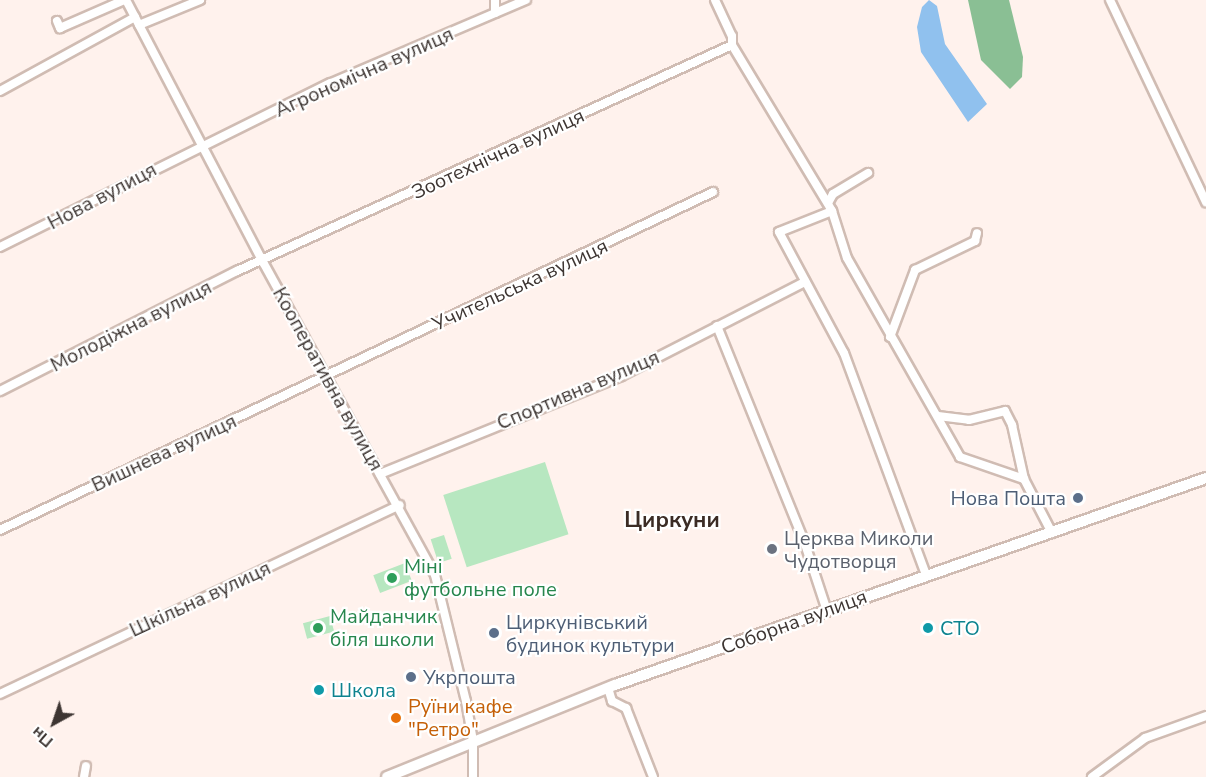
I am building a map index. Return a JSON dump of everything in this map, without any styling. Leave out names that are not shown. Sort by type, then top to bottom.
[{"type":"street","name":"Кооперативна вулиця","points":[[125,0],[263,262],[380,474],[400,505],[435,575],[473,741],[473,777]]},
{"type":"street","points":[[57,21],[60,28],[125,0]]},
{"type":"street","points":[[0,91],[137,21],[200,0]]},
{"type":"street","points":[[495,0],[495,13]]},
{"type":"street","name":"Агрономічна вулиця","points":[[205,149],[331,82],[526,0]]},
{"type":"street","points":[[716,0],[732,45],[830,207],[847,258],[960,457],[1024,479]]},
{"type":"street","points":[[1110,0],[1206,202]]},
{"type":"street","name":"Зоотехнічна вулиця","points":[[263,262],[732,45]]},
{"type":"street","name":"Нова вулиця","points":[[0,247],[192,149],[205,149]]},
{"type":"street","points":[[830,207],[833,194],[868,173]]},
{"type":"street","name":"Учительська вулиця","points":[[327,376],[713,192]]},
{"type":"street","points":[[830,207],[779,232],[844,353],[926,575]]},
{"type":"street","points":[[890,337],[915,270],[975,241],[977,233]]},
{"type":"street","name":"Молодіжна вулиця","points":[[0,391],[237,271],[263,262]]},
{"type":"street","name":"Спортивна вулиця","points":[[380,474],[621,376],[805,282]]},
{"type":"street","points":[[717,326],[804,542],[827,611]]},
{"type":"street","name":"Вишнева вулиця","points":[[0,530],[327,376]]},
{"type":"street","points":[[938,416],[969,420],[1005,411],[1012,425],[1024,479],[1052,533]]},
{"type":"street","name":"Соборна вулиця","points":[[387,777],[608,688],[1206,478]]},
{"type":"street","name":"Шкільна вулиця","points":[[0,694],[400,505]]},
{"type":"street","points":[[608,688],[612,701],[626,708],[654,777]]},
{"type":"street","points":[[1092,777],[1145,738],[1206,716]]},
{"type":"street","points":[[84,777],[86,766]]},
{"type":"green space","points":[[968,0],[1009,0],[1023,57],[1022,77],[1010,89],[981,60]]},
{"type":"green space","points":[[545,462],[568,534],[467,567],[443,495]]},
{"type":"green space","points":[[444,535],[452,559],[438,563],[431,539]]},
{"type":"green space","name":"Міні футбольне поле","points":[[405,563],[412,581],[380,593],[373,575]]},
{"type":"green space","name":"Майданчик біля школи","points":[[330,616],[334,631],[307,639],[303,623]]},
{"type":"water","points":[[929,0],[937,6],[945,44],[987,104],[968,122],[921,52],[917,27],[922,7]]},
{"type":"place","name":"Нова Пошта","points":[[1078,498]]},
{"type":"place","name":"Церква Миколи Чудотворця","points":[[772,549]]},
{"type":"place","name":"Міні футбольне поле","points":[[392,578]]},
{"type":"place","name":"Майданчик біля школи","points":[[318,628]]},
{"type":"place","name":"СТО","points":[[928,628]]},
{"type":"place","name":"Циркунівський будинок культури","points":[[494,633]]},
{"type":"place","name":"Укрпошта","points":[[411,677]]},
{"type":"place","name":"Школа","points":[[319,690]]},
{"type":"place","name":"Руїни кафе \"Ретро\"","points":[[396,718]]},
{"type":"district","name":"Циркуни","points":[[672,521]]}]
